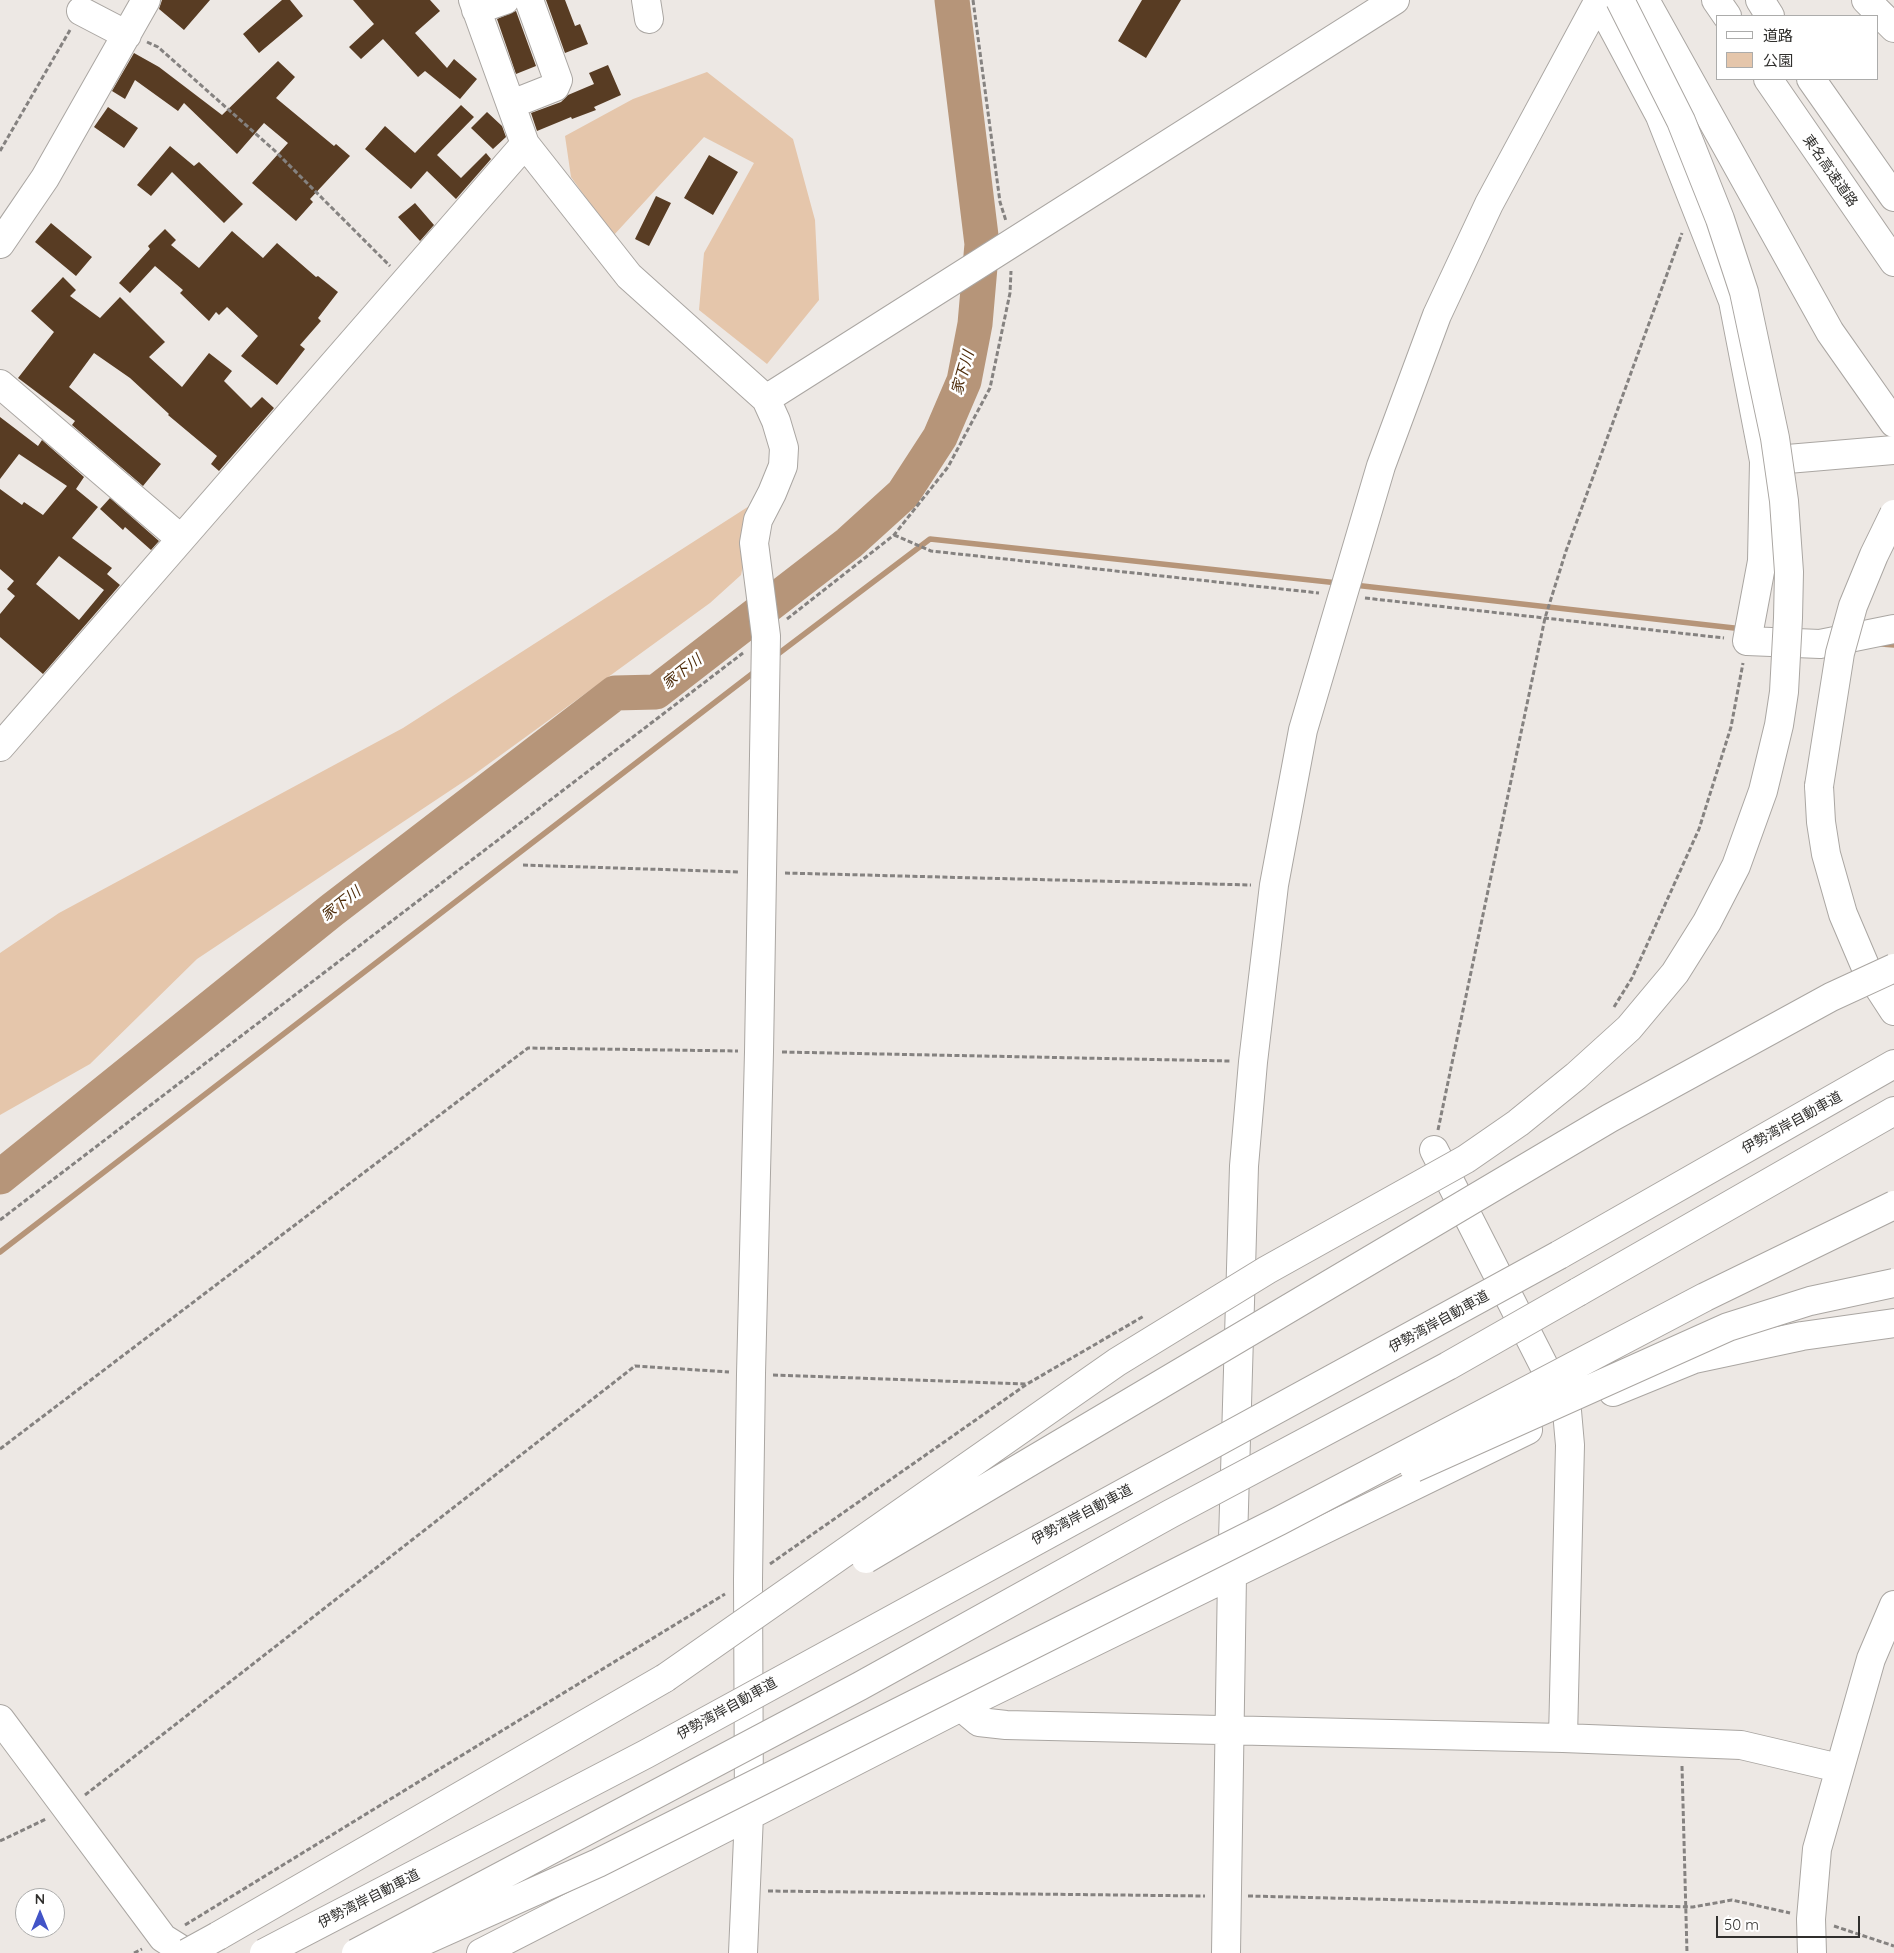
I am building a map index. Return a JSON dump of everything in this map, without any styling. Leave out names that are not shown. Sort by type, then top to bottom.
[{"type":"main road","points":[[0,244],[46,178],[146,0]]},
{"type":"main road","points":[[505,0],[474,5],[512,104],[525,144],[629,276],[766,399],[776,421],[784,448],[783,466],[772,494],[758,520],[754,543],[766,636],[748,1580],[749,1816],[743,1953]]},
{"type":"main road","points":[[512,104],[555,87],[558,80],[529,0]]},
{"type":"main road","points":[[766,399],[936,294],[1395,0]]},
{"type":"main road","points":[[1599,0],[1660,116],[1733,301],[1764,461],[1762,561],[1748,641],[1820,644],[1894,629]]},
{"type":"main road","points":[[1226,1953],[1232,1575],[1244,1166],[1253,1062],[1274,886],[1303,730],[1381,466],[1437,315],[1490,204],[1599,0]]},
{"type":"main road","points":[[665,1678],[1117,1362],[1267,1270],[1466,1159],[1518,1123],[1576,1076],[1629,1028],[1675,973],[1707,922],[1736,866],[1763,791],[1778,725],[1785,683],[1788,618],[1789,572],[1784,502],[1775,438],[1758,349],[1744,292],[1720,218],[1681,121],[1620,0]]},
{"type":"main road","points":[[1645,0],[1830,332],[1894,423]]},
{"type":"main road","points":[[1760,0],[1769,15]]},
{"type":"main road","points":[[1857,0],[1869,15]]},
{"type":"main road","points":[[1866,0],[1894,28]]},
{"type":"main road","points":[[81,12],[127,35]]},
{"type":"main road","points":[[1879,27],[1894,46]]},
{"type":"main road","name":"東名高速道路","points":[[1769,80],[1894,262]]},
{"type":"main road","points":[[1812,80],[1894,197]]},
{"type":"main road","points":[[0,747],[406,283],[525,144]]},
{"type":"main road","points":[[0,384],[181,539]]},
{"type":"main road","points":[[1764,461],[1894,450]]},
{"type":"main road","points":[[1894,514],[1874,555],[1853,606],[1840,653],[1818,786],[1826,854],[1842,914],[1866,968],[1894,1011]]},
{"type":"main road","points":[[0,1719],[163,1938],[187,1953],[665,1678],[1610,1118],[1831,997],[1894,968]]},
{"type":"main road","name":"伊勢湾岸自動車道","points":[[264,1953],[646,1754],[1560,1255],[1859,1086],[1894,1064]]},
{"type":"main road","points":[[356,1953],[860,1686],[1170,1514],[1448,1366],[1888,1115]]},
{"type":"main road","points":[[1434,1150],[1567,1411],[1570,1444],[1563,1738]]},
{"type":"main road","points":[[397,1953],[598,1862],[1279,1521],[1705,1297],[1894,1205]]},
{"type":"main road","points":[[1279,1521],[1383,1481],[1728,1327],[1810,1300],[1894,1283]]},
{"type":"main road","points":[[481,1953],[961,1707],[1567,1411],[1694,1359],[1802,1336],[1894,1323]]},
{"type":"main road","points":[[1812,1953],[1812,1918],[1817,1849],[1871,1659],[1894,1605]]},
{"type":"main road","points":[[961,1707],[979,1722],[1006,1725],[1563,1738],[1741,1745],[1839,1768]]},
{"type":"path","points":[[0,1220],[766,636],[894,535],[948,466],[990,388],[1010,293],[1013,244],[1000,202],[973,0]]},
{"type":"path","points":[[0,150],[81,12]]},
{"type":"path","points":[[127,35],[158,47],[204,87],[274,150],[406,283]]},
{"type":"path","points":[[1434,1150],[1545,618],[1569,542],[1694,200]]},
{"type":"path","points":[[894,535],[930,551],[1748,641],[1731,727],[1698,830],[1632,978],[1612,1010]]},
{"type":"path","points":[[523,865],[1274,886]]},
{"type":"path","points":[[0,1448],[528,1048],[1253,1062]]},
{"type":"path","points":[[163,1938],[748,1580],[1027,1384],[1146,1314]]},
{"type":"path","points":[[0,1841],[67,1809],[635,1366],[751,1374],[1027,1384]]},
{"type":"path","points":[[1682,1742],[1687,1953]]},
{"type":"path","points":[[745,1891],[1227,1896],[1685,1907],[1732,1900],[1812,1918],[1894,1946]]},
{"type":"green space","points":[[707,72],[793,139],[815,220],[819,300],[767,364],[699,310],[704,253],[754,163],[704,137],[613,236],[571,177],[565,136],[633,99]]},
{"type":"green space","points":[[757,501],[741,575],[710,603],[472,776],[197,959],[90,1064],[0,1115],[0,953],[59,913],[403,728]]},
{"type":"building","points":[[162,0],[210,0],[184,30],[159,9]]},
{"type":"building","points":[[282,0],[290,0],[303,16],[259,53],[243,34]]},
{"type":"building","points":[[353,0],[430,0],[440,11],[415,33],[447,68],[454,59],[477,79],[460,99],[425,71],[418,77],[383,39],[361,59],[349,47],[374,24]]},
{"type":"building","points":[[546,0],[565,0],[575,26],[580,24],[588,44],[565,53]]},
{"type":"building","points":[[1142,0],[1181,0],[1146,58],[1118,41]]},
{"type":"building","points":[[516,11],[536,66],[516,74],[497,19]]},
{"type":"building","points":[[134,53],[159,67],[222,115],[278,61],[295,77],[276,98],[334,146],[336,144],[350,156],[310,199],[313,202],[296,221],[252,183],[288,143],[264,123],[237,154],[184,103],[178,111],[135,80],[125,99],[112,91]]},
{"type":"building","points":[[608,65],[621,95],[594,107],[596,110],[572,119],[571,117],[537,131],[531,113],[561,102],[568,95],[594,84],[589,73]]},
{"type":"building","points":[[461,105],[474,117],[437,155],[461,178],[486,153],[491,159],[456,199],[427,171],[411,189],[365,149],[385,126],[415,153]]},
{"type":"building","points":[[108,107],[138,128],[124,148],[94,127]]},
{"type":"building","points":[[487,112],[502,126],[506,137],[493,149],[471,128]]},
{"type":"building","points":[[170,146],[194,166],[199,162],[243,204],[224,223],[172,172],[151,196],[137,185]]},
{"type":"building","points":[[709,155],[738,172],[713,215],[684,198]]},
{"type":"building","points":[[656,196],[671,203],[649,246],[635,239]]},
{"type":"building","points":[[415,203],[434,225],[420,241],[398,217]]},
{"type":"building","points":[[51,223],[92,257],[76,276],[35,242]]},
{"type":"building","points":[[165,229],[176,240],[171,245],[199,268],[232,231],[263,258],[277,243],[316,277],[318,276],[338,292],[318,318],[321,321],[300,345],[305,349],[277,385],[241,356],[258,336],[227,307],[219,315],[216,312],[209,321],[180,293],[183,290],[155,266],[130,293],[119,283],[150,249],[148,246]]},
{"type":"building","points":[[63,277],[76,290],[70,296],[100,318],[120,297],[165,342],[149,357],[182,387],[209,353],[232,371],[224,381],[251,408],[262,397],[274,408],[219,471],[211,464],[217,456],[168,415],[130,378],[94,353],[69,387],[161,464],[143,486],[72,425],[75,421],[18,378],[54,332],[31,311]]},
{"type":"building","points":[[0,417],[38,446],[42,440],[84,477],[76,489],[98,507],[72,538],[112,568],[107,574],[120,585],[43,674],[0,637],[0,614],[15,596],[7,589],[14,581],[0,569],[0,489],[22,505],[24,502],[43,515],[67,486],[19,454],[0,479]],"holes":[[[59,556],[104,590],[79,620],[36,584]]]},
{"type":"building","points":[[110,498],[159,541],[151,550],[125,527],[123,530],[100,509]]},
{"type":"waterway","name":"家下川","points":[[0,1177],[332,910],[615,693],[656,692],[849,543],[903,494],[940,437],[964,381],[975,324],[982,244],[952,0]]},
{"type":"waterway","points":[[774,657],[930,539],[1338,583]]},
{"type":"waterway","points":[[1354,585],[1743,629]]},
{"type":"waterway","points":[[1881,644],[1894,645]]},
{"type":"waterway","points":[[0,1252],[757,670]]}]
